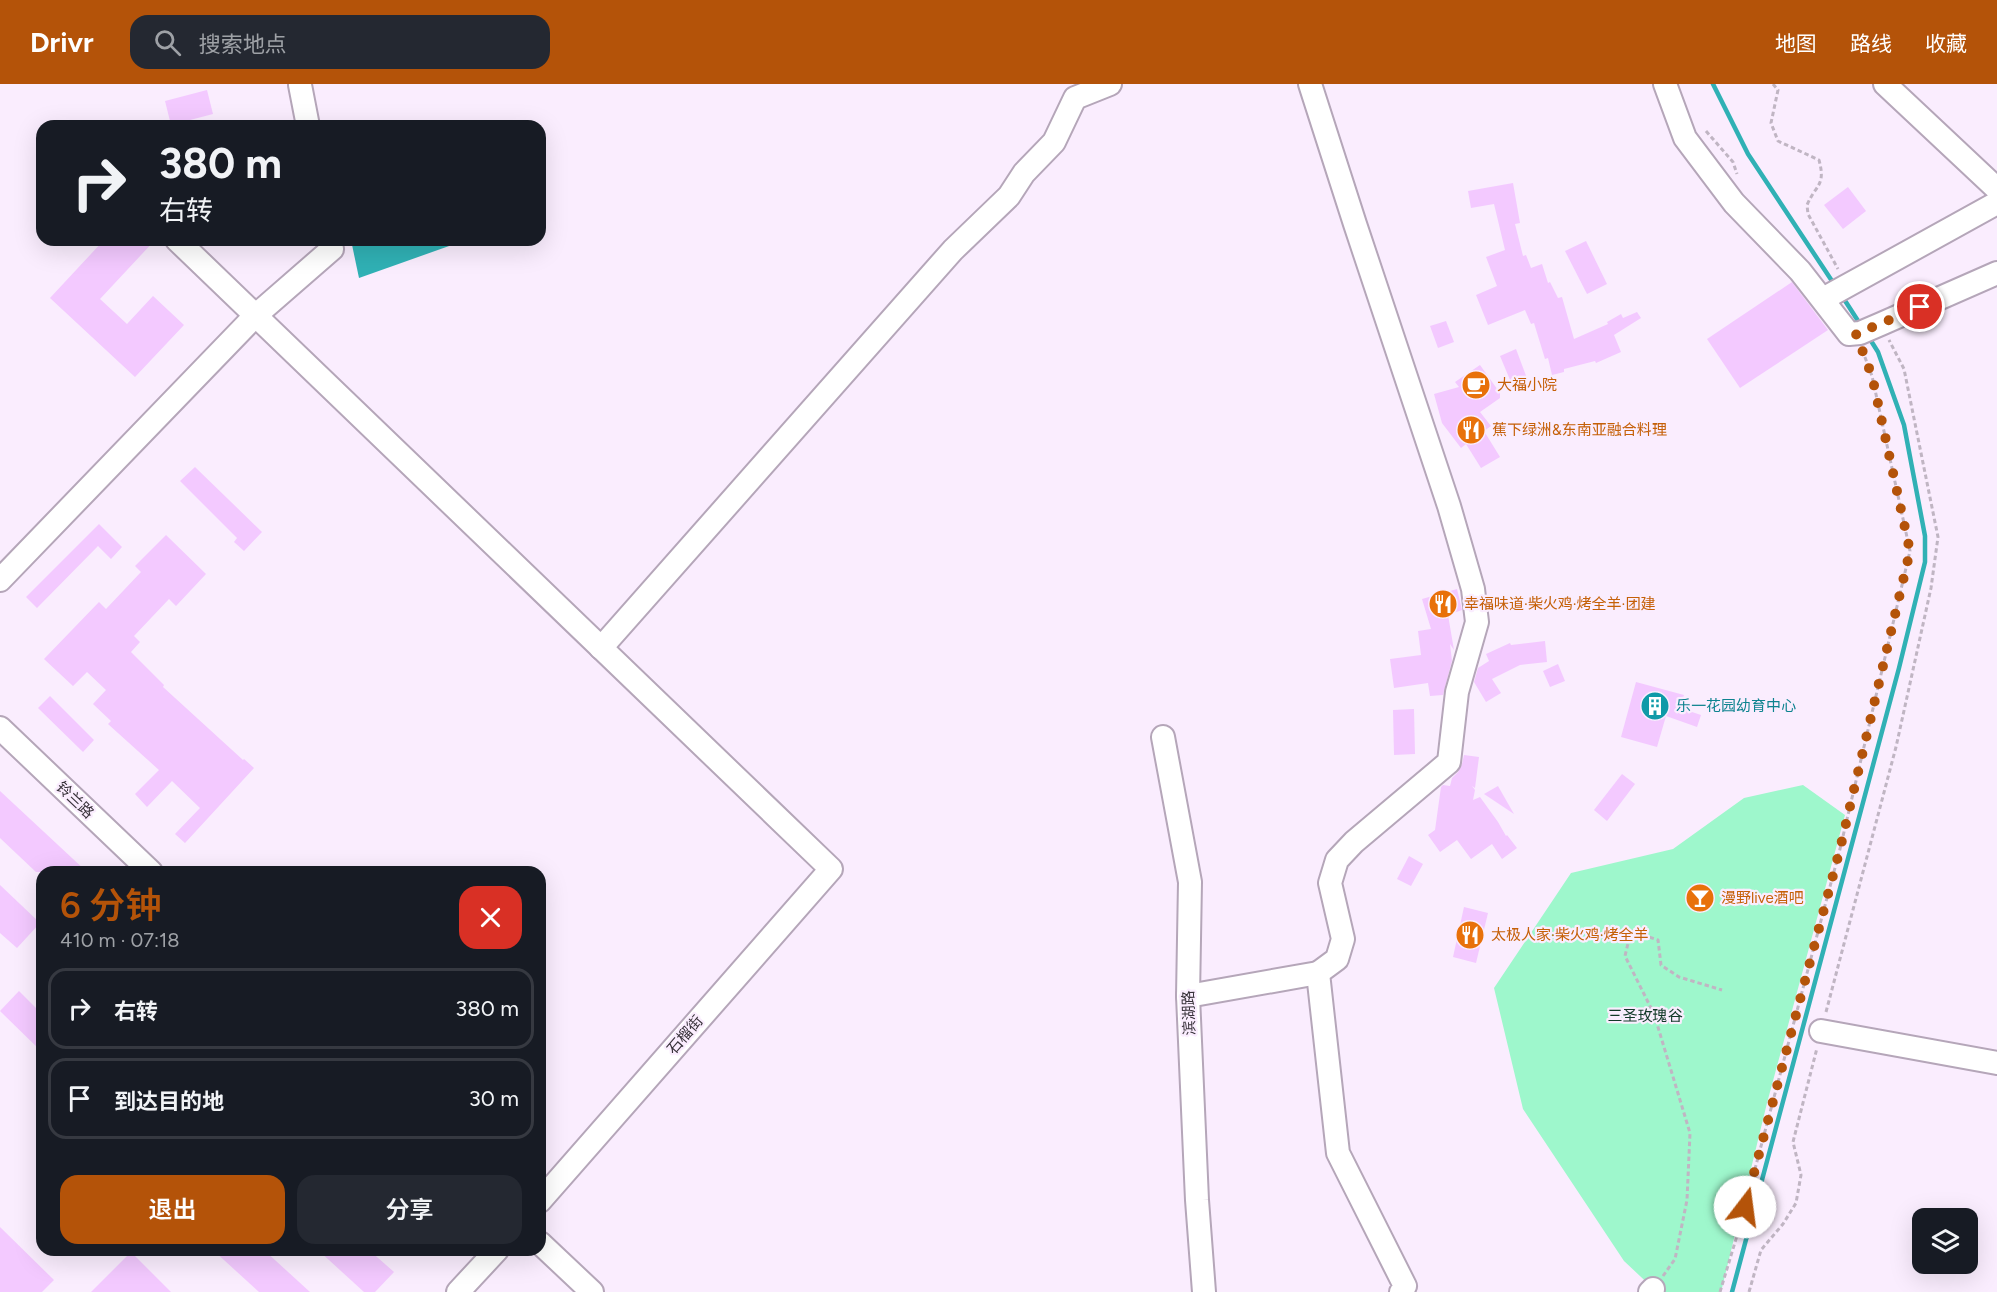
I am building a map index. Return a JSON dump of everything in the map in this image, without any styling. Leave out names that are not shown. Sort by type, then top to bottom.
[{"type":"street","points":[[183,246],[601,648],[953,250],[1009,196],[1024,173],[1054,142],[1075,98],[1110,84]]},
{"type":"street","points":[[1188,996],[1318,973],[1337,959],[1343,939],[1330,883],[1337,860],[1354,842],[1449,762],[1457,692],[1477,622],[1473,589],[1449,506],[1310,84]]},
{"type":"street","points":[[1665,84],[1685,138],[1734,203],[1800,271],[1837,292],[1849,334],[1868,330],[1997,273]]},
{"type":"street","points":[[1885,84],[1997,189]]},
{"type":"street","points":[[300,85],[307,120]]},
{"type":"street","points":[[1837,292],[1997,203]]},
{"type":"street","points":[[0,580],[255,316],[332,249],[331,246]]},
{"type":"street","name":"石榴街","points":[[546,1194],[831,869],[601,648]]},
{"type":"street","name":"铃兰路","points":[[0,728],[145,866]]},
{"type":"street","name":"滨湖路","points":[[1163,737],[1190,882],[1188,996],[1197,1200],[1204,1292]]},
{"type":"street","points":[[1318,973],[1338,1153],[1405,1286],[1401,1292]]},
{"type":"street","points":[[1821,1031],[1997,1063]]},
{"type":"street","points":[[546,1249],[592,1292]]},
{"type":"street","points":[[458,1292],[491,1256]]},
{"type":"path","points":[[1773,84],[1778,90],[1771,123],[1778,141],[1819,160],[1823,174],[1820,185],[1807,206],[1808,214],[1837,292]]},
{"type":"path","points":[[1749,1292],[1761,1250],[1783,1224],[1796,1203],[1801,1175],[1793,1142],[1896,747],[1931,588],[1938,537],[1904,369],[1868,330]]},
{"type":"path","points":[[1720,1292],[1739,1229],[1840,849],[1910,551],[1872,376],[1868,330]]},
{"type":"path","points":[[1652,1291],[1675,1259],[1687,1200],[1690,1133],[1654,1014],[1625,956],[1631,931],[1658,940],[1661,965],[1679,977],[1722,990]]},
{"type":"green space","name":"三圣玫瑰谷","points":[[1803,785],[1845,815],[1767,1103],[1721,1292],[1657,1292],[1624,1261],[1523,1109],[1494,988],[1571,873],[1673,849],[1744,798]]},
{"type":"water","points":[[352,246],[449,246],[359,278]]},
{"type":"building","points":[[207,90],[213,114],[190,120],[170,120],[165,101]]},
{"type":"building","points":[[1513,183],[1520,223],[1515,224],[1523,256],[1526,255],[1531,268],[1542,264],[1548,283],[1550,282],[1558,298],[1562,297],[1574,339],[1608,324],[1607,322],[1621,314],[1623,318],[1637,312],[1641,318],[1614,335],[1621,352],[1596,363],[1595,361],[1564,369],[1564,372],[1552,375],[1534,323],[1531,324],[1525,310],[1488,325],[1476,295],[1497,286],[1486,257],[1505,250],[1494,204],[1471,208],[1468,191]]},
{"type":"building","points":[[1848,187],[1866,211],[1843,229],[1824,205]]},
{"type":"building","points":[[1586,241],[1607,284],[1587,294],[1565,251]]},
{"type":"building","points":[[98,246],[149,246],[100,299],[127,324],[153,296],[184,325],[135,377],[50,298]]},
{"type":"building","points":[[1792,282],[1828,330],[1740,388],[1707,339]]},
{"type":"building","points":[[1446,321],[1454,342],[1438,348],[1430,326]]},
{"type":"building","points":[[1516,349],[1528,381],[1513,387],[1500,356]]},
{"type":"building","points":[[1480,365],[1500,393],[1500,398],[1480,412],[1491,426],[1484,431],[1500,457],[1481,468],[1466,444],[1461,448],[1442,423],[1434,394],[1459,387],[1455,382]]},
{"type":"building","points":[[195,467],[262,532],[244,551],[234,542],[237,538],[180,481]]},
{"type":"building","points":[[99,524],[122,547],[111,559],[98,546],[37,608],[26,597]]},
{"type":"building","points":[[166,535],[206,574],[176,606],[169,599],[134,636],[140,642],[131,652],[164,685],[163,687],[254,768],[185,843],[175,834],[200,808],[172,781],[147,807],[135,794],[159,770],[108,724],[111,721],[93,704],[106,690],[87,672],[73,686],[44,659],[99,602],[106,609],[141,572],[135,566]]},
{"type":"building","points":[[1457,589],[1462,610],[1448,615],[1454,650],[1450,644],[1452,661],[1443,695],[1430,696],[1428,683],[1394,688],[1390,659],[1421,655],[1418,631],[1431,629],[1422,599]]},
{"type":"building","points":[[1545,641],[1547,662],[1520,665],[1492,679],[1501,693],[1486,702],[1474,682],[1478,668],[1489,661],[1486,654],[1510,643],[1511,645]]},
{"type":"building","points":[[1558,664],[1565,681],[1550,687],[1543,671]]},
{"type":"building","name":"乐一花园幼育中心","points":[[1636,682],[1684,695],[1680,708],[1701,715],[1697,727],[1666,716],[1657,747],[1621,737]]},
{"type":"building","points":[[50,696],[94,740],[83,752],[38,708]]},
{"type":"building","points":[[1414,709],[1415,754],[1394,755],[1393,710]]},
{"type":"building","points":[[1464,755],[1479,757],[1475,788],[1472,786],[1475,790],[1473,800],[1480,797],[1506,836],[1517,848],[1502,859],[1492,844],[1471,859],[1457,840],[1440,852],[1428,835],[1435,830],[1441,787],[1450,786],[1452,778],[1462,764]]},
{"type":"building","points":[[1622,774],[1635,784],[1607,821],[1594,810]]},
{"type":"building","points":[[1498,786],[1514,814],[1484,794]]},
{"type":"building","points":[[0,791],[81,866],[36,866],[36,872],[0,838]]},
{"type":"building","points":[[1409,856],[1423,864],[1411,886],[1397,879]]},
{"type":"building","points":[[0,885],[36,919],[36,927],[17,948],[0,933]]},
{"type":"building","name":"漫野live酒吧","points":[[1699,888],[1709,895],[1701,907],[1691,900]]},
{"type":"building","name":"太极人家·柴火鸡·烤全羊","points":[[1464,907],[1488,913],[1476,963],[1453,957]]},
{"type":"building","points":[[19,991],[36,1008],[36,1046],[0,1011]]},
{"type":"building","points":[[0,1227],[54,1280],[42,1292],[0,1292]]},
{"type":"building","points":[[127,1256],[135,1256],[171,1292],[91,1292]]},
{"type":"building","points":[[220,1256],[271,1256],[310,1292],[259,1292]]},
{"type":"building","points":[[325,1256],[376,1256],[394,1272],[375,1292],[364,1292]]},
{"type":"waterway","points":[[1713,84],[1748,154],[1834,284]]},
{"type":"waterway","points":[[1842,296],[1862,327]]},
{"type":"waterway","points":[[1732,1292],[1899,668],[1925,562],[1925,536],[1904,425],[1878,352],[1868,336]]},
{"type":"place","name":"大福小院","points":[[1476,385]]},
{"type":"place","name":"蕉下绿洲&东南亚融合料理","points":[[1471,430]]},
{"type":"place","name":"幸福味道·柴火鸡·烤全羊·团建","points":[[1443,604]]},
{"type":"place","name":"乐一花园幼育中心","points":[[1655,706]]},
{"type":"place","name":"漫野live酒吧","points":[[1700,898]]},
{"type":"place","name":"太极人家·柴火鸡·烤全羊","points":[[1470,935]]},
{"type":"route","points":[[1745,1207],[1840,849],[1910,551],[1872,376],[1856,334],[1920,307]]}]
